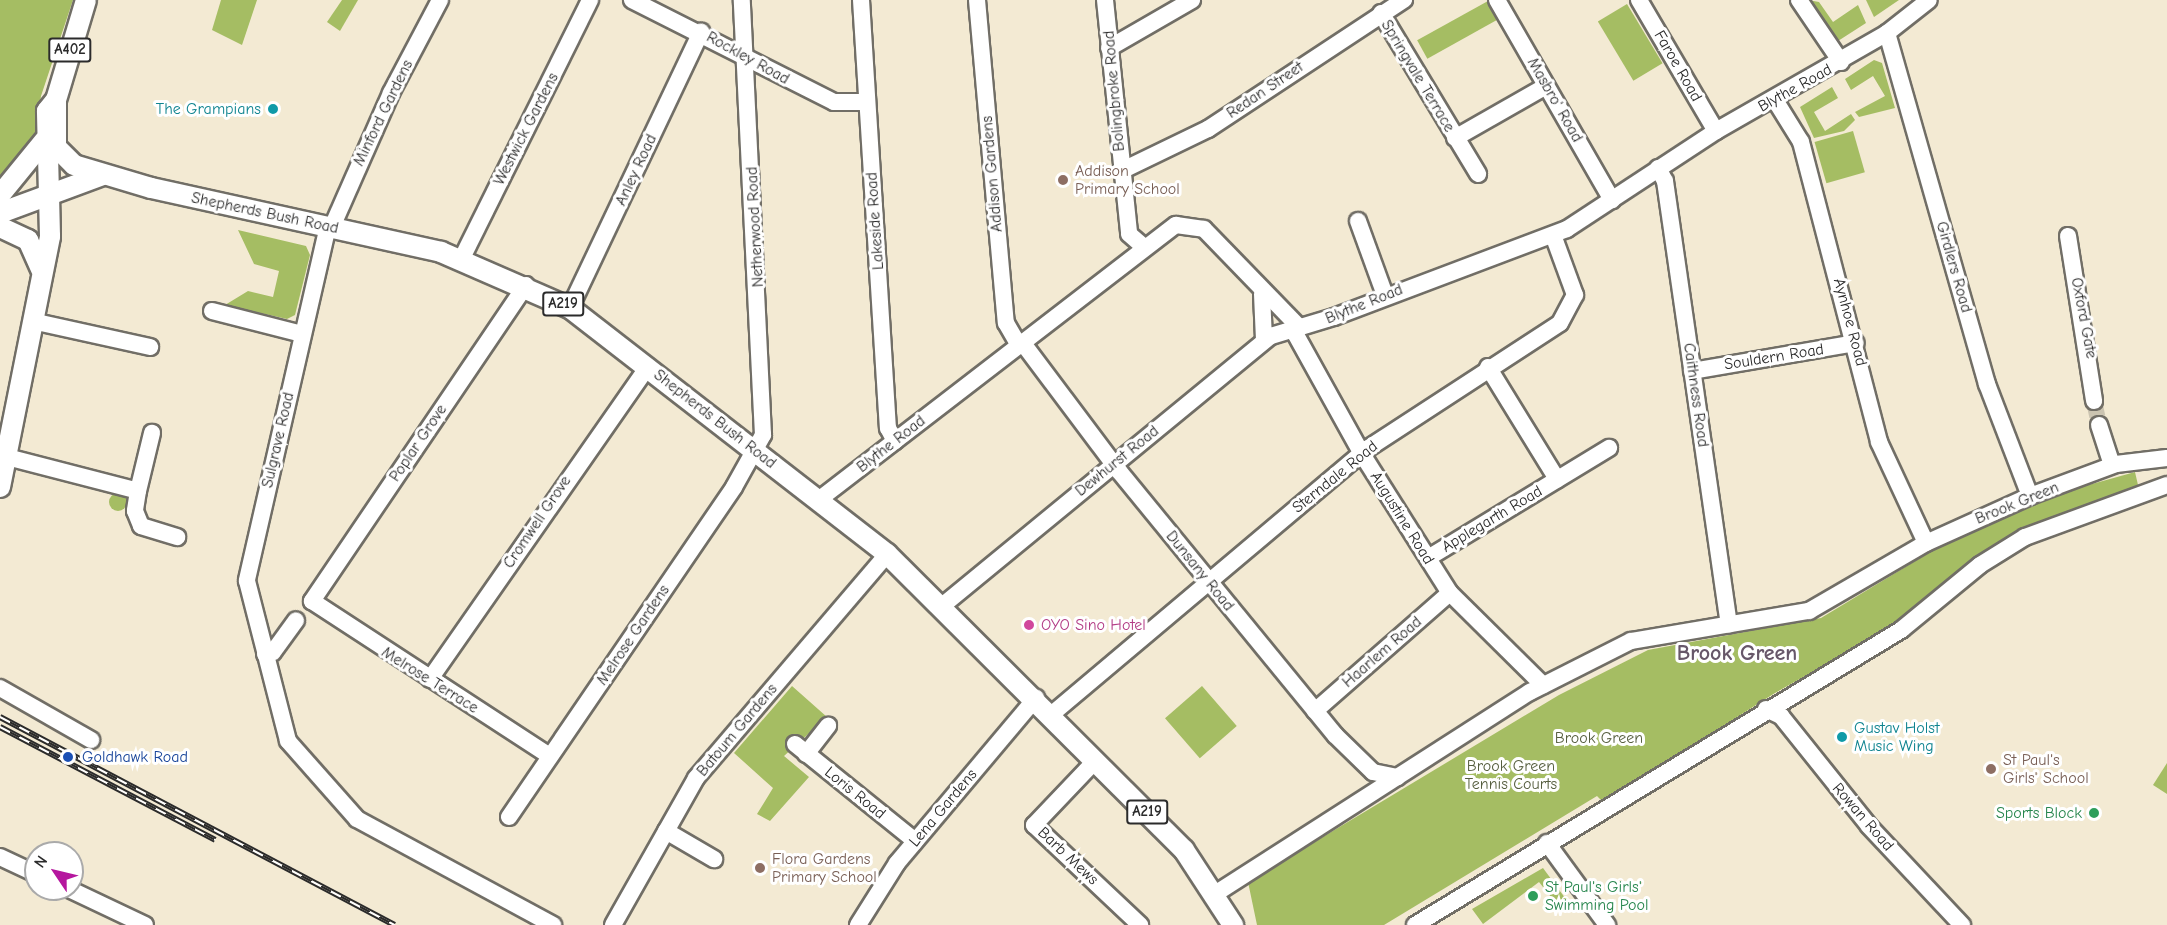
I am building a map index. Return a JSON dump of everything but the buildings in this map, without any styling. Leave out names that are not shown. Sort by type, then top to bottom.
[{"type":"main road","name":"A402","points":[[0,488],[7,457],[7,429],[32,321],[41,268],[50,236],[44,141],[47,111],[56,100],[86,0]]},
{"type":"main road","name":"A219","points":[[56,100],[58,151],[74,165],[103,175]]},
{"type":"main road","name":"A402","points":[[0,195],[31,164],[44,141]]},
{"type":"main road","name":"Shepherds Bush Road","points":[[103,175],[462,258],[526,285],[570,308],[756,453],[821,498],[887,554],[1036,698],[1184,850],[1215,894],[1233,925]]},
{"type":"main road","points":[[0,213],[48,193],[103,175]]},
{"type":"main road","points":[[0,227],[28,240],[41,268]]},
{"type":"street","name":"Minford Gardens","points":[[330,227],[391,93],[440,0]]},
{"type":"street","name":"Westwick Gardens","points":[[462,258],[590,0]]},
{"type":"street","name":"Rockley Road","points":[[632,0],[701,32],[746,58],[834,102],[867,102]]},
{"type":"street","name":"Netherwood Road","points":[[742,0],[764,420],[756,453]]},
{"type":"street","name":"Lakeside Road","points":[[861,0],[888,428],[895,441]]},
{"type":"street","name":"Addison Gardens","points":[[977,0],[1006,323],[1020,343]]},
{"type":"street","name":"Bolingbroke Road","points":[[1105,0],[1129,234],[1144,247]]},
{"type":"street","points":[[1109,48],[1192,0]]},
{"type":"street","name":"Redan Street","points":[[1121,171],[1208,129],[1404,0]]},
{"type":"street","name":"Masbro' Road","points":[[1497,0],[1612,200]]},
{"type":"street","name":"Faroe Road","points":[[1639,0],[1716,131]]},
{"type":"street","points":[[1799,0],[1841,62]]},
{"type":"street","name":"Blythe Road","points":[[821,498],[1170,227],[1196,225],[1262,294],[1298,326],[1335,317],[1385,295],[1552,235],[1612,200],[1716,131],[1841,62],[1887,33],[1929,0]]},
{"type":"street","name":"Springvale Terrace","points":[[1381,13],[1478,174]]},
{"type":"street","name":"Anley Road","points":[[570,308],[701,32]]},
{"type":"street","name":"Girdlers Road","points":[[1887,33],[1987,384],[2030,496]]},
{"type":"street","name":"Springvale Terrace","points":[[1455,138],[1546,86]]},
{"type":"street","name":"Aynhoe Road","points":[[1775,100],[1801,141],[1856,343],[1879,442],[1926,543]]},
{"type":"street","name":"Caithness Road","points":[[1658,168],[1665,181],[1728,624]]},
{"type":"street","points":[[1359,221],[1385,295]]},
{"type":"street","name":"Sulgrave Road","points":[[330,227],[302,334],[247,581],[291,747],[352,816],[554,925]]},
{"type":"street","name":"Sterndale Road","points":[[1052,714],[1362,454],[1488,367],[1560,323],[1570,310],[1574,289],[1552,235]]},
{"type":"street","name":"Oxford Gate","points":[[2068,236],[2094,401]]},
{"type":"street","name":"Poplar Grove","points":[[312,601],[526,285]]},
{"type":"street","points":[[1262,294],[1264,340]]},
{"type":"street","points":[[212,311],[302,334]]},
{"type":"street","points":[[32,321],[150,347]]},
{"type":"street","name":"Dewhurst Road","points":[[942,606],[1264,340],[1298,326]]},
{"type":"street","name":"Augustine Road","points":[[1298,326],[1296,335],[1362,454],[1450,593],[1543,685]]},
{"type":"street","name":"Dunsany Road","points":[[1020,343],[1114,465],[1315,711],[1370,768],[1384,777],[1397,777]]},
{"type":"street","name":"Souldern Road","points":[[1692,370],[1856,343]]},
{"type":"street","name":"Cromwell Grove","points":[[430,679],[648,367]]},
{"type":"street","name":"Applegarth Road","points":[[1488,367],[1557,479]]},
{"type":"street","points":[[2099,426],[2112,465]]},
{"type":"street","points":[[152,433],[135,511],[141,526],[177,537]]},
{"type":"street","name":"Applegarth Road","points":[[1428,558],[1609,448]]},
{"type":"street","name":"Melrose Gardens","points":[[510,817],[756,453]]},
{"type":"street","points":[[7,457],[138,491]]},
{"type":"street","name":"Brook Green","points":[[1215,894],[1543,685],[1652,633],[1728,624],[1828,604],[1926,543],[2030,496],[2112,465],[2162,458],[2166,472],[2161,487],[2025,537],[1980,565],[1901,630],[1766,709],[1547,843],[1437,919],[1415,925]]},
{"type":"street","name":"Batoum Gardens","points":[[613,925],[696,778],[887,554]]},
{"type":"street","name":"Haarlem Road","points":[[1315,711],[1450,593]]},
{"type":"street","name":"Melrose Terrace","points":[[312,601],[550,756]]},
{"type":"street","points":[[265,654],[273,652],[296,620]]},
{"type":"street","points":[[0,688],[91,740]]},
{"type":"street","name":"Lena Gardens","points":[[858,925],[880,885],[1036,698]]},
{"type":"street","name":"Rowan Road","points":[[1766,709],[1781,716],[1869,826],[1962,925]]},
{"type":"street","name":"Loris Road","points":[[828,726],[801,749],[915,841]]},
{"type":"street","name":"Barb Mews","points":[[1096,760],[1034,825],[1140,925]]},
{"type":"street","points":[[666,831],[714,859]]},
{"type":"street","points":[[1547,843],[1607,925]]},
{"type":"street","points":[[0,857],[24,868]]},
{"type":"street","points":[[84,898],[123,921],[145,925]]},
{"type":"green space","points":[[0,0],[73,0],[41,96],[35,142],[0,185]]},
{"type":"green space","points":[[221,0],[257,0],[242,45],[212,30]]},
{"type":"green space","points":[[342,0],[358,0],[340,31],[327,22]]},
{"type":"green space","points":[[1808,0],[1819,2],[1833,22],[1858,5],[1866,23],[1838,41]]},
{"type":"green space","points":[[1866,0],[1899,0],[1874,17]]},
{"type":"green space","points":[[1488,1],[1498,19],[1427,59],[1417,40]]},
{"type":"green space","points":[[1627,4],[1663,63],[1633,81],[1598,22]]},
{"type":"green space","points":[[1874,60],[1882,63],[1895,108],[1859,117],[1855,112],[1885,96],[1873,76],[1851,90],[1845,79]]},
{"type":"green space","points":[[1832,87],[1838,98],[1814,112],[1825,131],[1851,114],[1855,120],[1844,131],[1814,138],[1800,107]]},
{"type":"green space","points":[[1853,131],[1865,172],[1826,183],[1815,142]]},
{"type":"green space","points":[[238,230],[306,246],[310,255],[295,315],[287,319],[225,305],[248,291],[273,297],[279,271],[254,264]]},
{"type":"green space","name":"Brook Green","points":[[2135,472],[2138,485],[1990,547],[1901,622],[1775,693],[1603,802],[1597,796],[1384,925],[1257,925],[1248,882],[1559,695],[1648,650],[1821,618],[1945,543],[2067,491]]},
{"type":"green space","points":[[118,493],[124,496],[127,502],[124,508],[118,511],[112,508],[109,502],[112,496]]},
{"type":"green space","points":[[792,686],[827,717],[784,756],[809,777],[770,821],[757,814],[773,788],[734,753]]},
{"type":"green space","points":[[1202,686],[1237,726],[1200,758],[1165,718]]},
{"type":"green space","points":[[2167,763],[2167,794],[2153,785]]},
{"type":"green space","points":[[1543,868],[1571,906],[1563,912],[1539,882],[1483,924],[1472,909]]},
{"type":"tunnel","points":[[2094,401],[2099,425]]},
{"type":"railway","points":[[0,717],[394,925]]},
{"type":"railway","points":[[0,727],[215,840]]},
{"type":"place","name":"The Grampians","points":[[273,109]]},
{"type":"place","name":"Addison Primary School","points":[[1063,180]]},
{"type":"place","name":"OYO Sino Hotel","points":[[1029,625]]},
{"type":"place","name":"Gustav Holst Music Wing","points":[[1842,737]]},
{"type":"place","name":"Goldhawk Road","points":[[68,757]]},
{"type":"place","name":"St Paul's Girls' School","points":[[1991,769]]},
{"type":"place","name":"Sports Block","points":[[2094,813]]},
{"type":"place","name":"Flora Gardens Primary School","points":[[760,868]]},
{"type":"place","name":"St Paul's Girls' Swimming Pool","points":[[1533,896]]},
{"type":"district","name":"Brook Green","points":[[1737,654]]},
{"type":"park label","name":"Brook Green Tennis Courts","points":[[1511,775]]}]
